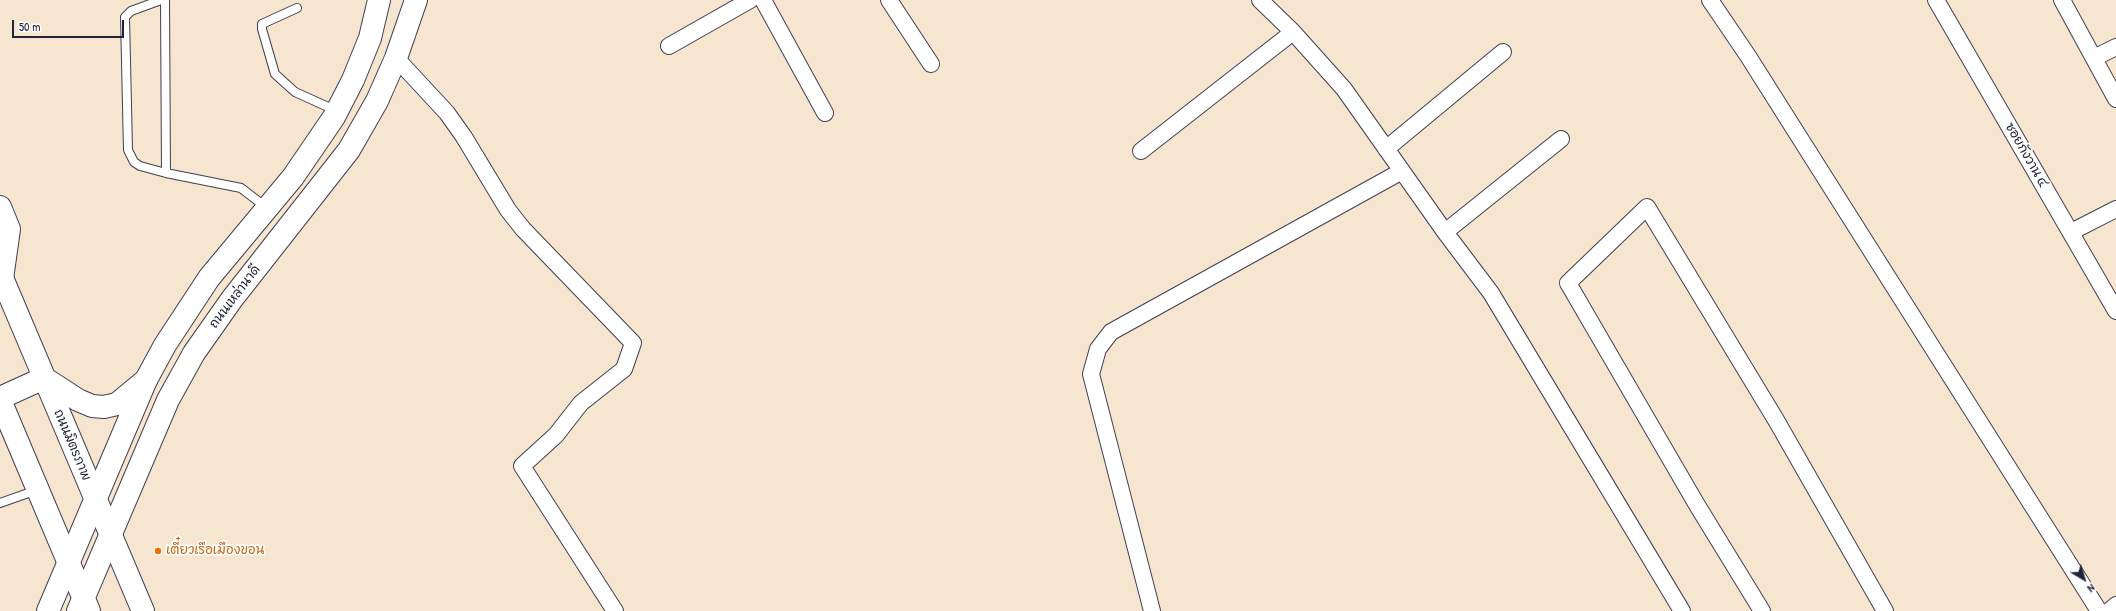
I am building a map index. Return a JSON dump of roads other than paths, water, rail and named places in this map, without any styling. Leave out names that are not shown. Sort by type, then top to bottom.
[{"type":"main road","points":[[48,611],[146,380],[164,345],[209,278],[293,177],[337,112],[370,38],[379,0]]},
{"type":"main road","name":"ถนนเหล่านาดี","points":[[84,607],[110,536],[168,400],[194,353],[232,299],[349,150],[377,101],[396,58],[416,0]]},
{"type":"main road","name":"ถนนมิตรภาพ","points":[[0,207],[9,229],[1,276],[143,611]]},
{"type":"main road","points":[[84,607],[69,563],[0,399],[44,378],[78,400],[92,406],[104,407],[117,404],[146,380]]},
{"type":"street","points":[[669,46],[750,0]]},
{"type":"street","points":[[762,0],[825,113]]},
{"type":"street","points":[[889,0],[931,64]]},
{"type":"street","points":[[1260,0],[1293,32],[1344,89],[1445,232],[1491,293],[1682,611]]},
{"type":"street","points":[[1710,0],[1748,56],[2099,611]]},
{"type":"street","name":"ซอยกังวาน ๔","points":[[1936,0],[2116,311]]},
{"type":"street","points":[[2062,0],[2116,99]]},
{"type":"street","points":[[1141,152],[1293,32]]},
{"type":"street","points":[[2094,58],[2116,47]]},
{"type":"street","points":[[1386,149],[1503,52]]},
{"type":"street","points":[[396,58],[447,113],[464,137],[508,210],[523,229],[633,343],[624,370],[581,403],[556,434],[522,466],[616,611]]},
{"type":"street","points":[[1445,232],[1561,139]]},
{"type":"street","points":[[1152,611],[1091,374],[1098,349],[1111,332],[1402,171]]},
{"type":"street","points":[[1762,611],[1697,505],[1568,283],[1646,206],[1776,420],[1885,611]]},
{"type":"street","points":[[2071,232],[2116,209]]},
{"type":"street","points":[[2109,611],[2116,605]]},
{"type":"lane","points":[[161,0],[131,11],[125,17],[128,150],[134,162],[140,166],[166,173],[241,188],[267,208]]},
{"type":"lane","points":[[165,0],[166,173]]},
{"type":"lane","points":[[297,8],[262,24],[262,29],[275,74],[295,92],[337,112]]},
{"type":"lane","points":[[0,503],[38,490]]},
{"type":"place","name":"เตี๋ยวเรือเมืองขอน","points":[[158,551]]}]
